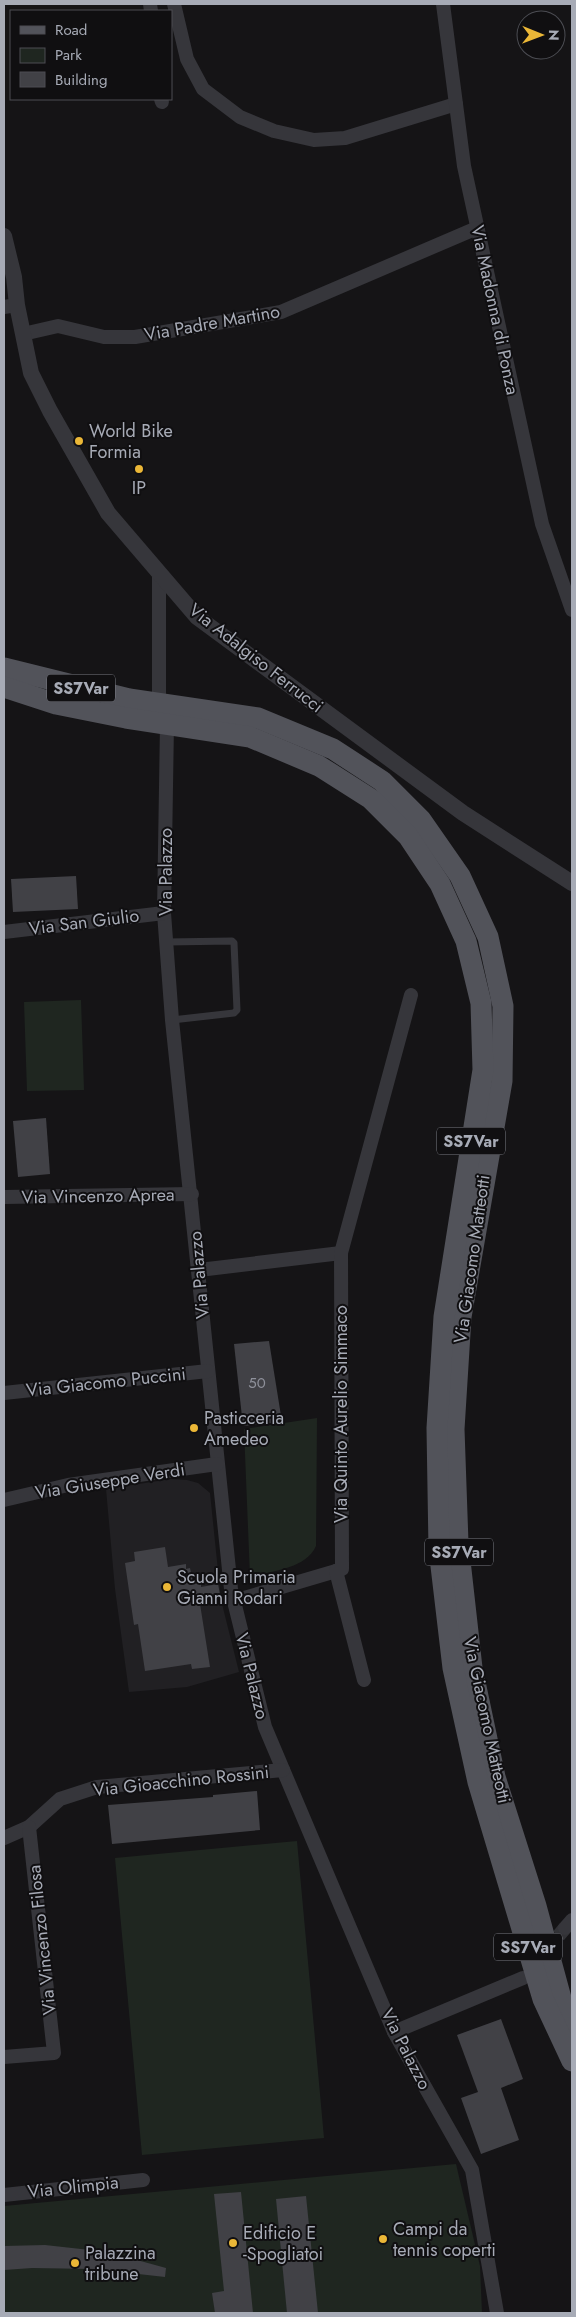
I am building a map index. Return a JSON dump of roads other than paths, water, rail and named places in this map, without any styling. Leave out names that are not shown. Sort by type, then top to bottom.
[{"type":"main road","name":"Via Giacomo Matteotti","points":[[4,668],[129,699],[258,718],[333,748],[382,781],[421,820],[460,876],[488,937],[503,1006],[502,1081],[481,1190],[461,1317],[454,1429],[458,1543],[472,1668],[495,1777],[536,1906],[572,2039]]},
{"type":"main road","name":"Via Giacomo Matteotti","points":[[4,687],[56,704],[250,737],[319,766],[371,799],[408,836],[440,884],[466,941],[481,1003],[483,1070],[444,1317],[437,1428],[439,1549],[453,1668],[478,1782],[543,1999],[572,2061]]},
{"type":"street","points":[[174,4],[187,59],[203,89],[240,117],[274,132],[314,140],[345,138],[456,104]]},
{"type":"street","name":"Via Madonna di Ponza","points":[[442,4],[464,166],[477,228],[542,524],[572,610]]},
{"type":"street","name":"Via Padre Martino","points":[[23,334],[58,326],[104,337],[135,338],[281,312],[477,228]]},
{"type":"street","name":"Via Adalgiso Ferrucci","points":[[4,236],[14,277],[11,306],[23,334],[31,373],[108,513],[197,617],[463,813],[572,884]]},
{"type":"street","points":[[159,573],[159,702]]},
{"type":"street","name":"Via Palazzo","points":[[166,724],[164,913],[172,1020],[192,1194],[217,1464],[234,1601],[265,1727],[394,2032],[472,2170],[497,2313]]},
{"type":"street","name":"Via San Giulio","points":[[4,932],[164,913]]},
{"type":"street","name":"Via Quinto Aurelio Simmaco","points":[[336,1571],[342,1569],[341,1253],[411,995]]},
{"type":"street","name":"Via Vincenzo Aprea","points":[[4,1197],[192,1194]]},
{"type":"street","points":[[199,1270],[341,1253]]},
{"type":"street","name":"Via Giacomo Puccini","points":[[4,1393],[208,1371]]},
{"type":"street","name":"Via Giuseppe Verdi","points":[[4,1500],[68,1485],[217,1464]]},
{"type":"street","points":[[234,1601],[336,1571],[364,1680]]},
{"type":"street","name":"Via Gioacchino Rossini","points":[[4,1838],[29,1827],[60,1799],[97,1787],[283,1770]]},
{"type":"street","name":"Via Vincenzo Filosa","points":[[4,2056],[54,2052],[29,1827]]},
{"type":"street","points":[[394,2032],[522,1978]]},
{"type":"street","name":"Via Olimpia","points":[[4,2195],[143,2180]]},
{"type":"lane","points":[[167,942],[232,941],[234,943],[237,1010],[234,1013],[172,1020]]},
{"type":"tunnel","points":[[545,1952],[565,1928]]},
{"type":"place","name":"World Bike Formia","points":[[79,441]]},
{"type":"place","name":"IP","points":[[139,469]]},
{"type":"place","name":"Pasticceria Amedeo","points":[[194,1428]]},
{"type":"place","name":"Scuola Primaria Gianni Rodari","points":[[167,1587]]},
{"type":"place","name":"Campi da tennis coperti","points":[[383,2239]]},
{"type":"place","name":"Edificio E -Spogliatoi","points":[[233,2243]]},
{"type":"place","name":"Palazzina tribune","points":[[75,2263]]}]
